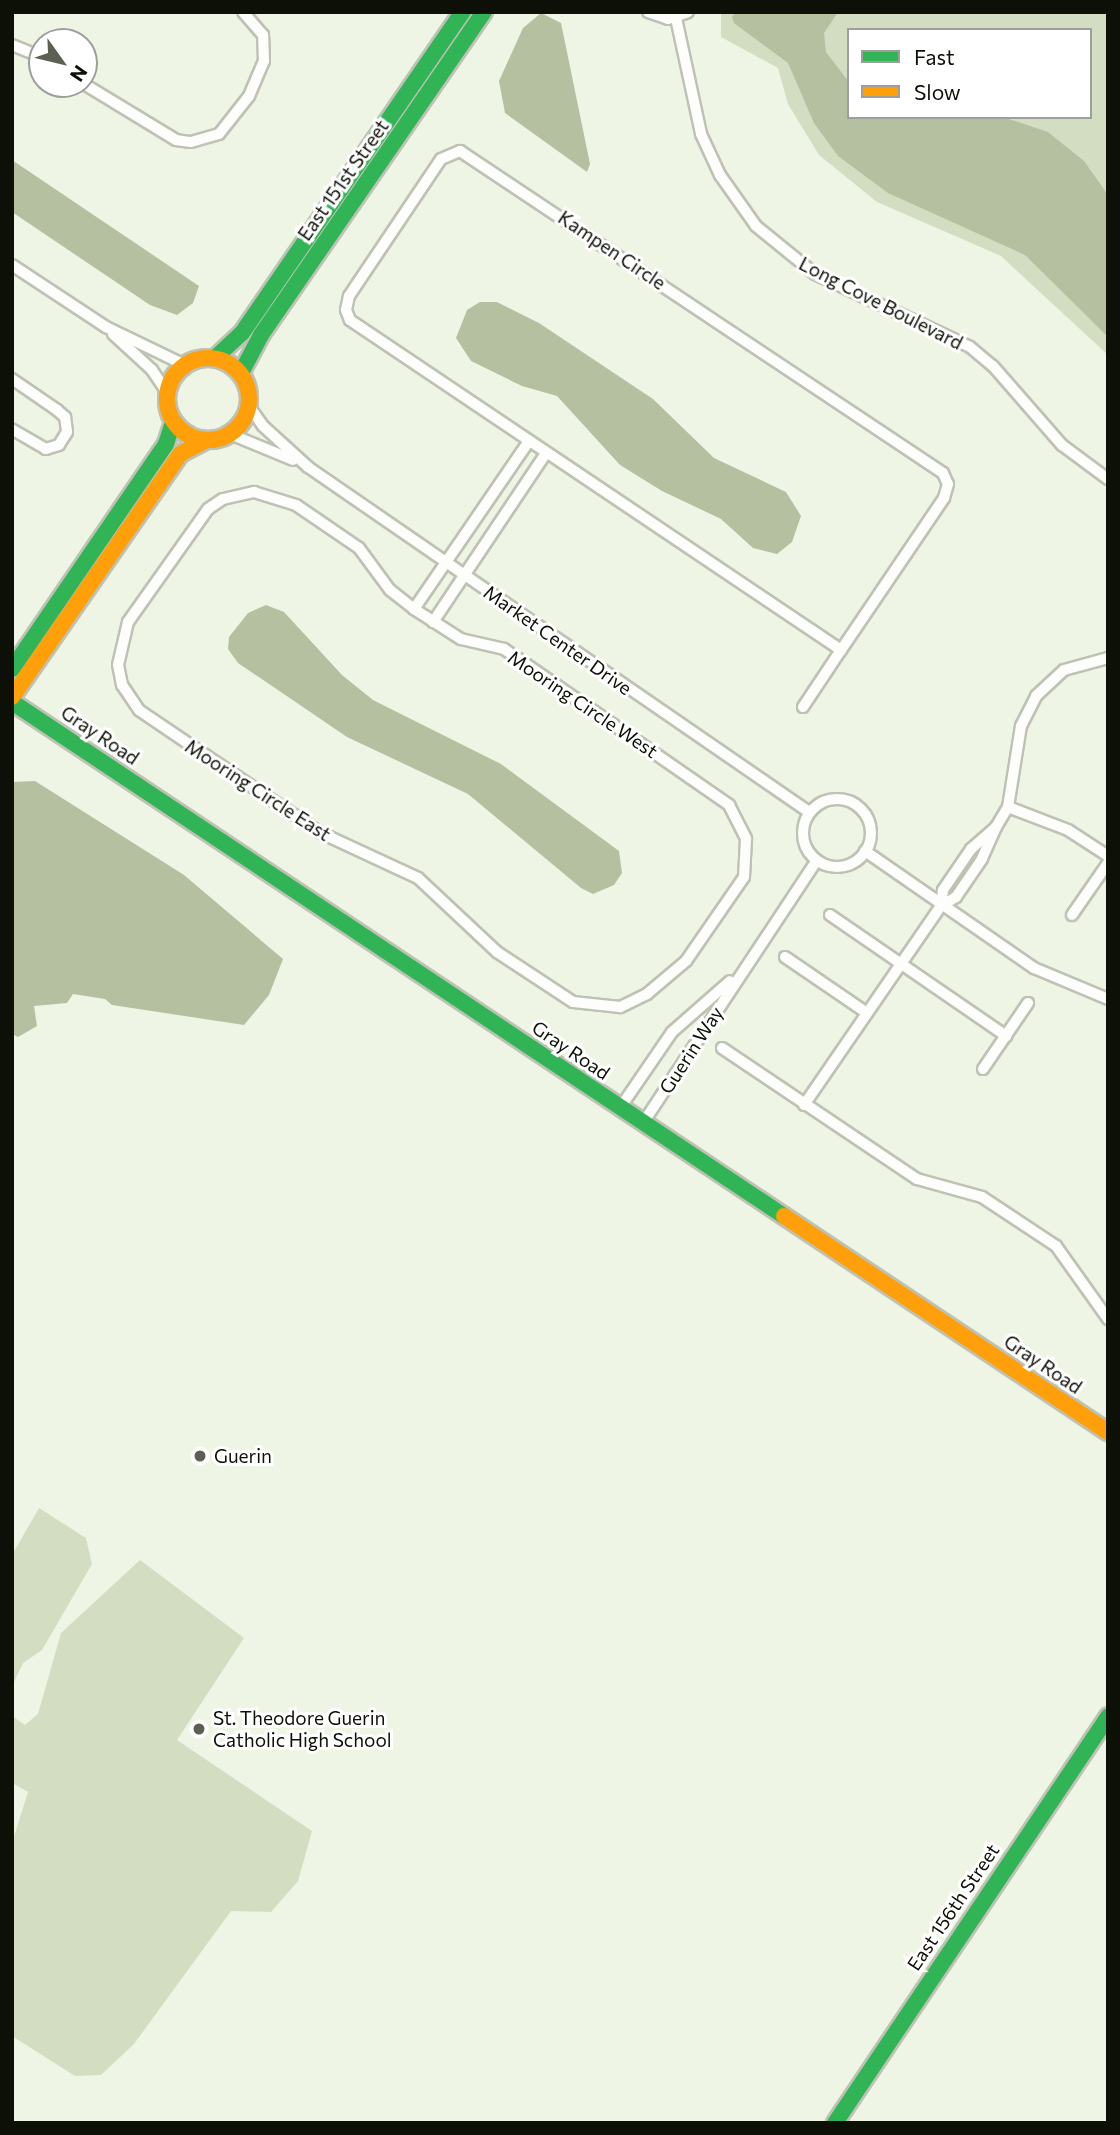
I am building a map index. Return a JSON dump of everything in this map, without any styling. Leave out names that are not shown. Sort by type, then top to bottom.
[{"type":"street","name":"East 151st Street","points":[[215,358],[243,333],[463,12]]},
{"type":"street","name":"East 151st Street","points":[[241,373],[261,335],[484,12]]},
{"type":"street","points":[[648,12],[676,18],[688,12]]},
{"type":"street","points":[[98,93],[176,141],[191,142],[219,134],[249,96],[264,61],[263,35],[243,13]]},
{"type":"street","name":"Long Cove Boulevard","points":[[676,18],[701,134],[725,184],[756,226],[815,274],[970,347],[993,366],[1062,445],[1108,479]]},
{"type":"street","name":"Kampen Circle","points":[[803,707],[944,498],[948,484],[943,473],[470,155],[450,152],[438,163],[349,296],[347,315],[355,325],[841,650]]},
{"type":"street","points":[[12,265],[106,327],[185,365],[215,358],[241,373],[249,406],[243,422],[230,434],[204,441],[180,454],[12,699]]},
{"type":"street","points":[[12,669],[166,444],[173,422],[167,392],[152,370],[106,327]]},
{"type":"street","points":[[167,392],[185,365]]},
{"type":"street","points":[[12,379],[65,417],[67,432],[59,445],[46,449],[12,429]]},
{"type":"street","name":"Market Center Drive","points":[[249,406],[263,426],[308,467],[809,812]]},
{"type":"street","points":[[173,422],[186,435],[204,441]]},
{"type":"street","name":"Market Center Drive","points":[[230,434],[308,467]]},
{"type":"street","points":[[414,609],[529,441]]},
{"type":"street","points":[[433,622],[546,453]]},
{"type":"street","name":"Mooring Circle West","points":[[163,572],[208,509],[239,494],[266,493],[286,499],[359,548],[390,590],[414,609],[461,639],[504,649],[729,805],[743,825],[748,862],[741,884],[711,929]]},
{"type":"street","name":"Mooring Circle East","points":[[163,572],[128,622],[118,648],[122,685],[139,710],[319,832],[418,878],[497,951],[564,997],[606,1009],[635,1002],[686,961],[711,929]]},
{"type":"street","points":[[804,1105],[941,906],[961,891],[1008,807],[1021,726],[1036,696],[1064,670],[1108,658]]},
{"type":"street","name":"Gray Road","points":[[12,699],[1108,1432]]},
{"type":"street","points":[[832,799],[857,806],[870,827],[865,851],[843,866],[817,860],[803,833],[809,812],[832,799]]},
{"type":"street","points":[[1008,807],[1068,830],[1108,856]]},
{"type":"street","points":[[865,851],[1041,973],[1108,999]]},
{"type":"street","name":"Guerin Way","points":[[643,1123],[738,975],[817,860]]},
{"type":"street","points":[[1072,915],[1108,863]]},
{"type":"street","points":[[830,915],[1006,1036]]},
{"type":"street","points":[[785,957],[867,1013]]},
{"type":"street","name":"Guerin Way","points":[[620,1108],[673,1031],[738,975]]},
{"type":"street","points":[[983,1069],[1028,1003]]},
{"type":"street","points":[[722,1048],[916,1179],[982,1197],[1056,1246],[1108,1319]]},
{"type":"street","name":"East 156th Street","points":[[835,2123],[1108,1716]]},
{"type":"shaded area","points":[[721,12],[1108,12],[1108,355],[1001,256],[877,202],[819,155],[788,104],[778,68],[721,37]]},
{"type":"shaded area","points":[[736,12],[838,12],[824,33],[826,52],[847,79],[847,119],[1009,119],[1048,132],[1084,161],[1108,195],[1108,337],[1025,255],[888,193],[838,156],[814,123],[788,63],[734,23],[732,17]]},
{"type":"shaded area","points":[[541,13],[561,23],[590,164],[587,172],[505,113],[499,81],[523,28]]},
{"type":"shaded area","points":[[12,160],[199,286],[193,303],[177,315],[150,305],[12,212]]},
{"type":"shaded area","points":[[480,302],[497,302],[539,323],[653,399],[714,458],[786,492],[801,516],[792,542],[777,554],[753,548],[721,519],[662,491],[620,465],[557,396],[522,386],[471,361],[456,338],[467,310]]},
{"type":"shaded area","points":[[266,605],[284,612],[342,675],[373,700],[501,764],[619,851],[622,873],[614,885],[593,894],[581,888],[468,794],[347,737],[238,663],[228,649],[229,637],[248,613]]},
{"type":"shaded area","points":[[35,781],[184,875],[283,959],[269,995],[244,1025],[112,1005],[105,999],[73,994],[67,1003],[34,1006],[37,1026],[18,1037],[12,1034],[12,782]]},
{"type":"shaded area","points":[[39,1508],[86,1538],[92,1564],[42,1650],[23,1663],[12,1686],[12,1555]]},
{"type":"shaded area","points":[[140,1560],[244,1638],[177,1740],[312,1831],[298,1881],[271,1912],[231,1911],[134,2044],[101,2075],[75,2076],[12,2036],[12,1843],[28,1792],[12,1783],[12,1716],[25,1725],[38,1714],[61,1633]]},
{"type":"traffic: fast","points":[[215,358],[242,333],[463,12]]},
{"type":"traffic: fast","points":[[241,373],[261,335],[484,12]]},
{"type":"traffic: fast","points":[[12,669],[166,444],[173,422]]},
{"type":"traffic: fast","points":[[12,702],[784,1216]]},
{"type":"traffic: fast","points":[[835,2123],[1108,1716]]},
{"type":"traffic: slow","points":[[200,358],[216,358],[231,365],[242,376],[249,391],[249,399],[246,415],[237,428],[216,440],[200,440],[185,433],[174,422],[167,407],[167,391],[174,376],[185,365],[200,358]]},
{"type":"traffic: slow","points":[[12,697],[180,454],[204,441]]},
{"type":"traffic: slow","points":[[784,1216],[1108,1432]]},
{"type":"place","name":"Guerin","points":[[200,1456]]},
{"type":"place","name":"St. Theodore Guerin Catholic High School","points":[[199,1729]]}]
